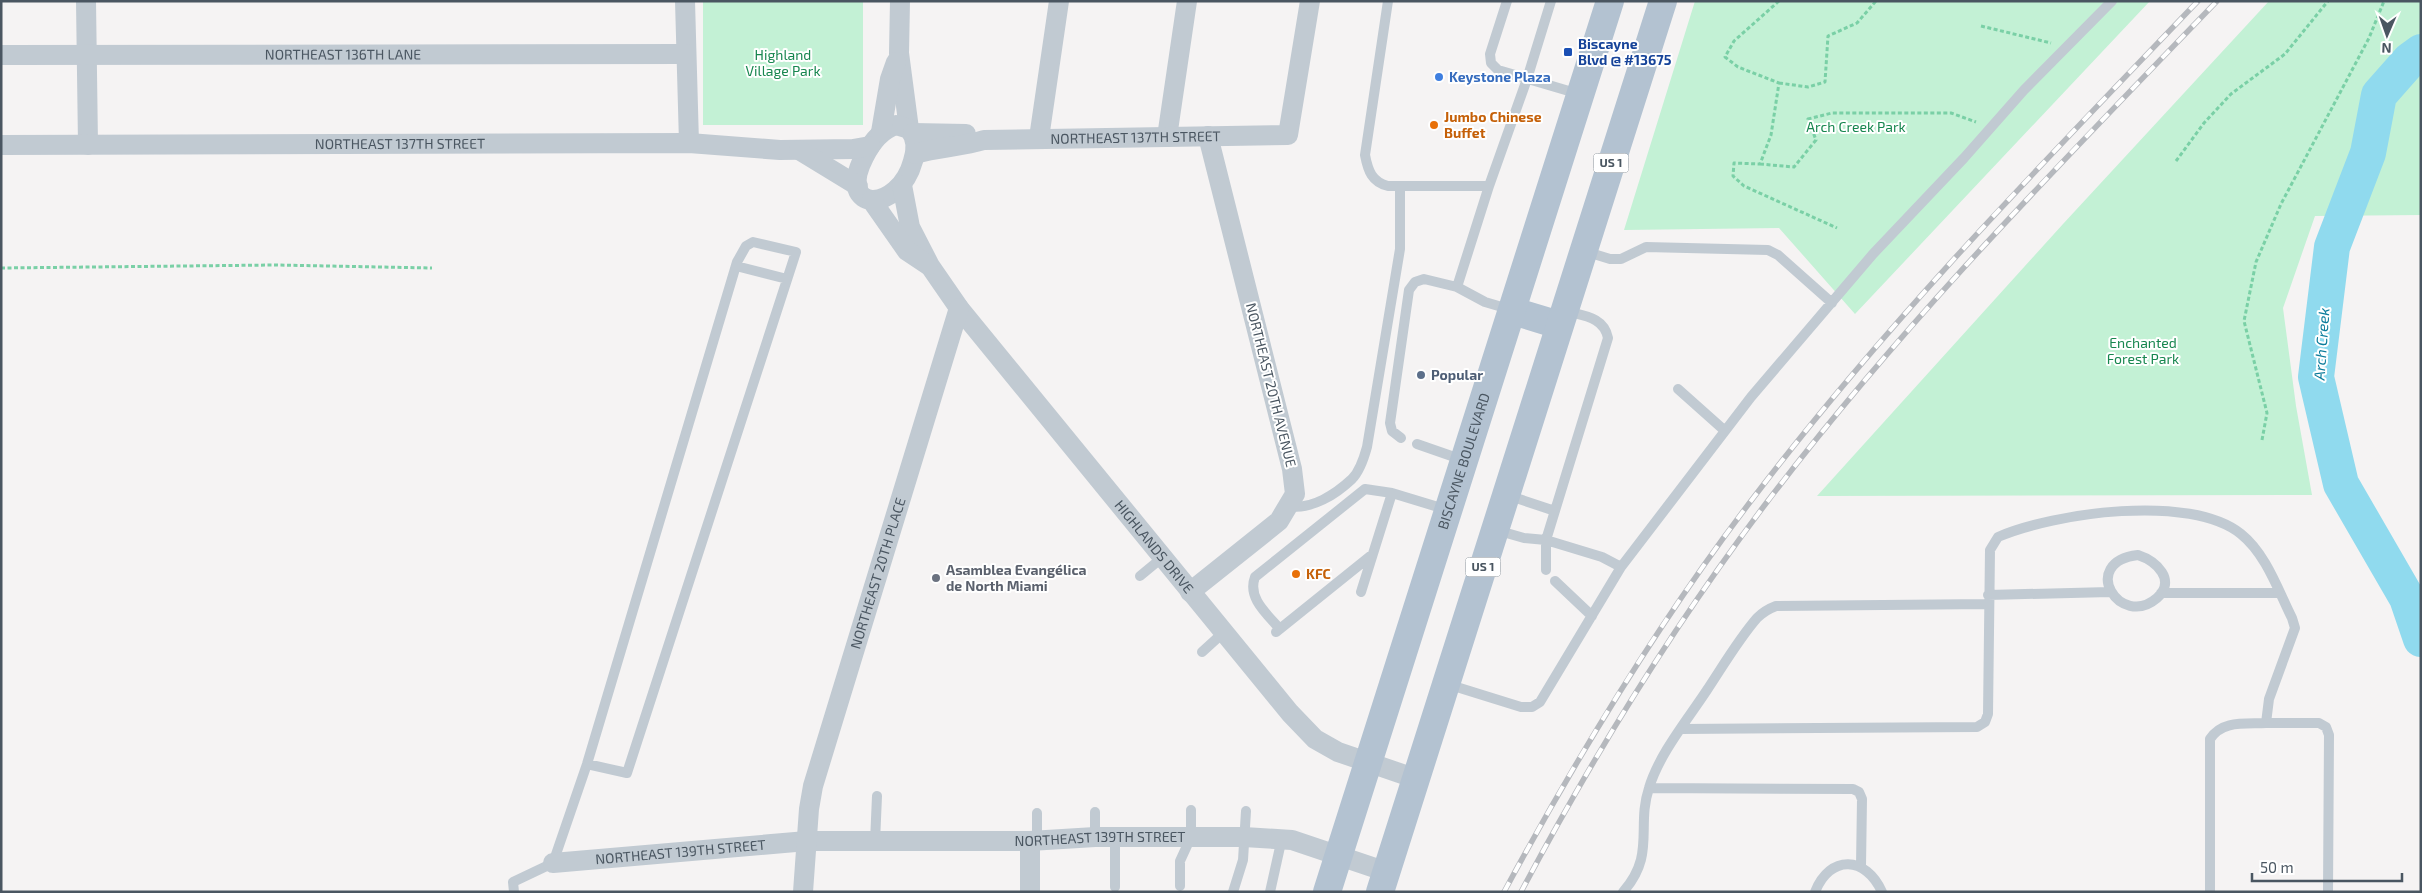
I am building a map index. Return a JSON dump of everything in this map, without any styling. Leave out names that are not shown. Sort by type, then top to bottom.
[{"type":"main road","name":"BISCAYNE BOULEVARD","points":[[1327,892],[1610,1]]},
{"type":"main road","name":"US 1","points":[[1384,882],[1561,318],[1663,1]]},
{"type":"main road","points":[[1513,311],[1561,318]]},
{"type":"street","points":[[86,1],[88,145]]},
{"type":"street","points":[[685,1],[689,143]]},
{"type":"street","points":[[900,1],[900,53],[911,131],[916,141],[915,154],[907,179],[902,185],[888,196],[872,201],[861,195],[856,179],[886,116],[890,78],[900,53]]},
{"type":"street","points":[[1039,138],[1059,1]]},
{"type":"street","points":[[1167,137],[1187,1]]},
{"type":"street","name":"NORTHEAST 137TH STREET","points":[[915,154],[933,148],[966,146],[984,140],[1288,135],[1310,1]]},
{"type":"street","name":"NORTHEAST 136TH LANE","points":[[1,55],[686,54]]},
{"type":"street","points":[[875,139],[896,126],[911,131]]},
{"type":"street","name":"NORTHEAST 137TH STREET","points":[[911,131],[974,134],[984,140]]},
{"type":"street","name":"NORTHEAST 20TH AVENUE","points":[[1190,592],[1280,521],[1295,494],[1292,469],[1208,136]]},
{"type":"street","name":"NORTHEAST 137TH STREET","points":[[1,145],[689,143],[799,150],[875,139]]},
{"type":"street","name":"NORTHEAST 137TH STREET","points":[[799,150],[858,186]]},
{"type":"street","name":"HIGHLANDS DRIVE","points":[[902,185],[910,227],[930,266],[959,308],[1290,712],[1315,739],[1338,752],[1368,764],[1417,779]]},
{"type":"street","name":"HIGHLANDS DRIVE","points":[[872,201],[907,251],[930,266]]},
{"type":"street","name":"NORTHEAST 20TH PLACE","points":[[807,842],[809,809],[819,762],[959,308]]},
{"type":"street","name":"NORTHEAST 139TH STREET","points":[[553,863],[807,842],[1033,841],[1095,837],[1244,837],[1282,838],[1338,854],[1384,882]]},
{"type":"street","points":[[1030,892],[1033,841]]},
{"type":"street","points":[[803,886],[807,842]]},
{"type":"lane","points":[[1388,1],[1365,155],[1372,177],[1379,184],[1388,186],[1489,186]]},
{"type":"lane","points":[[1507,1],[1490,54],[1491,63],[1498,70],[1580,95]]},
{"type":"lane","points":[[1457,287],[1489,186],[1527,79],[1551,1]]},
{"type":"lane","points":[[1446,684],[1521,707],[1532,707],[1540,702],[1621,567],[1724,430],[1832,302],[2024,90],[2112,1]]},
{"type":"lane","points":[[1289,506],[1298,508],[1318,503],[1353,478],[1362,463],[1367,447],[1400,249],[1400,186]]},
{"type":"lane","points":[[514,892],[513,882],[553,863],[587,764],[736,266],[746,246],[753,242],[796,252],[627,773],[587,764]]},
{"type":"lane","points":[[1583,250],[1610,259],[1621,259],[1646,247],[1768,250],[1778,255],[1832,302]]},
{"type":"lane","points":[[736,266],[787,279]]},
{"type":"lane","points":[[1401,438],[1392,431],[1390,423],[1410,290],[1414,282],[1424,279],[1457,287],[1485,302],[1513,311]]},
{"type":"lane","points":[[1546,570],[1546,540],[1608,338],[1606,328],[1599,321],[1561,318]]},
{"type":"lane","points":[[1678,389],[1724,430]]},
{"type":"lane","points":[[1417,444],[1465,460]]},
{"type":"lane","points":[[1373,554],[1278,631],[1252,592],[1255,577],[1365,489],[1392,493],[1449,510]]},
{"type":"lane","points":[[1361,592],[1392,493]]},
{"type":"lane","points":[[1506,494],[1555,510]]},
{"type":"lane","points":[[1682,729],[1977,727],[1984,722],[1988,714],[1990,550],[1998,537],[2076,515],[2131,511],[2169,512],[2225,524],[2251,544],[2280,594],[2295,628],[2269,699],[2266,724]]},
{"type":"lane","points":[[1495,529],[1524,538],[1546,540],[1602,557],[1621,567]]},
{"type":"lane","points":[[2161,593],[2164,579],[2162,571],[2148,558],[2138,555],[2128,556],[2112,569],[2108,585],[2110,592],[2125,604],[2136,606],[2146,605],[2161,593],[2280,594]]},
{"type":"lane","points":[[1140,576],[1162,557]]},
{"type":"lane","points":[[1555,581],[1592,616]]},
{"type":"lane","points":[[1623,892],[1638,872],[1642,860],[1645,806],[1648,788],[1655,770],[1757,619],[1765,611],[1776,606],[1988,600],[2110,592]]},
{"type":"lane","points":[[1202,652],[1224,632]]},
{"type":"lane","points":[[2210,892],[2210,739],[2215,730],[2224,726],[2319,723],[2326,727],[2329,735],[2328,892]]},
{"type":"lane","points":[[1648,788],[1852,788],[1859,792],[1862,799],[1861,866]]},
{"type":"lane","points":[[875,842],[876,796]]},
{"type":"lane","points":[[1180,886],[1180,861],[1190,837],[1191,810]]},
{"type":"lane","points":[[1233,892],[1243,860],[1246,811]]},
{"type":"lane","points":[[1095,812],[1095,837]]},
{"type":"lane","points":[[1033,841],[1037,813]]},
{"type":"lane","points":[[1115,837],[1115,887]]},
{"type":"lane","points":[[1270,892],[1282,838]]},
{"type":"lane","points":[[1815,892],[1823,876],[1833,868],[1851,864],[1861,866],[1871,874],[1882,892]]},
{"type":"path","points":[[1780,1],[1734,42],[1725,57],[1738,67],[1779,83],[1808,87],[1825,82],[1828,36],[1857,23],[1876,1]]},
{"type":"path","points":[[2176,160],[2225,99],[2285,54],[2328,1]]},
{"type":"path","points":[[2262,440],[2267,413],[2244,321],[2256,262],[2281,204],[2369,38],[2384,1]]},
{"type":"path","points":[[1981,26],[2066,47]]},
{"type":"path","points":[[1760,164],[1771,136],[1779,83]]},
{"type":"path","points":[[1837,228],[1744,186],[1733,176],[1734,163],[1794,167],[1816,140],[1808,119],[1832,113],[1951,113],[1990,128]]},
{"type":"path","points":[[1,268],[265,265],[432,268]]},
{"type":"green space","name":"Highland Village Park","points":[[703,1],[863,1],[863,125],[703,125]]},
{"type":"green space","name":"Arch Creek Park","points":[[1695,1],[2150,1],[1855,314],[1779,228],[1624,230]]},
{"type":"green space","name":"Enchanted Forest Park","points":[[2269,1],[2421,1],[2421,215],[2315,216],[2283,308],[2296,406],[2312,495],[1817,496],[2063,224]]},
{"type":"waterway","name":"Arch Creek","points":[[2421,52],[2410,60],[2379,95],[2368,153],[2332,247],[2316,377],[2341,484],[2407,598],[2421,639]]},
{"type":"railway","points":[[1504,892],[1532,840],[1623,687],[1688,589],[1757,493],[1808,428],[1915,302],[2027,180],[2198,1]]},
{"type":"railway","points":[[1521,892],[1548,841],[1636,692],[1699,596],[1767,502],[1819,436],[1928,308],[2042,184],[2217,1]]},
{"type":"place","name":"Biscayne Blvd @ #13675","points":[[1568,52]]},
{"type":"place","name":"Keystone Plaza","points":[[1439,77]]},
{"type":"place","name":"Jumbo Chinese Buffet","points":[[1434,125]]},
{"type":"place","name":"Popular","points":[[1421,375]]},
{"type":"place","name":"KFC","points":[[1296,574]]},
{"type":"place","name":"Asamblea Evangélica de North Miami","points":[[936,578]]}]
